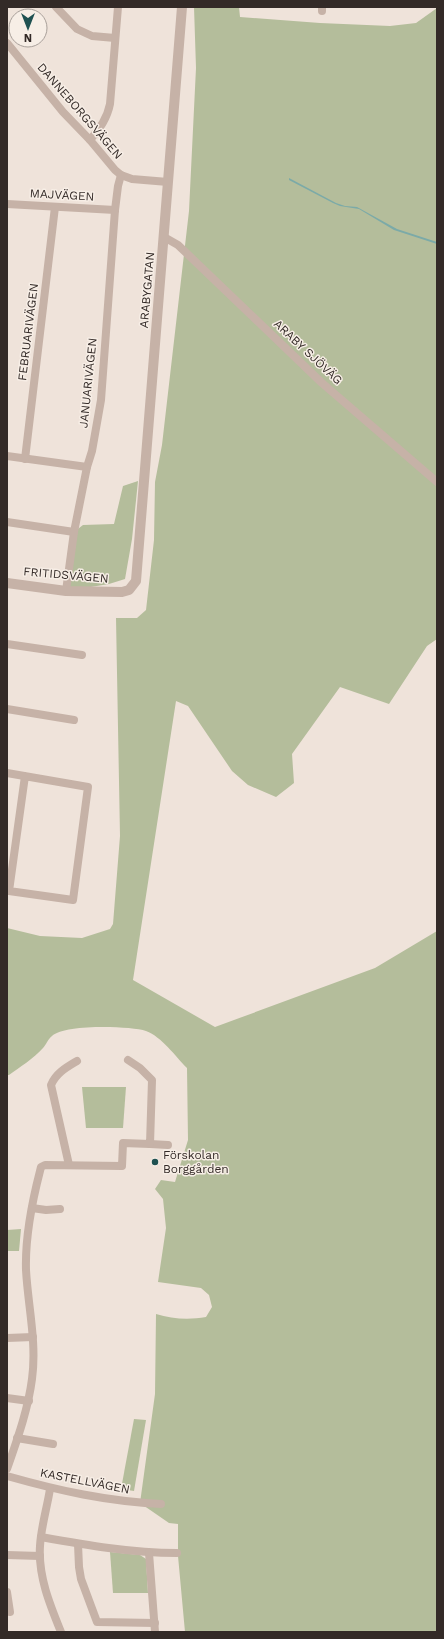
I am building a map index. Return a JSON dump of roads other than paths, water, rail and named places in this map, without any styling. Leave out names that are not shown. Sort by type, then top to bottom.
[{"type":"street","points":[[56,7],[78,29],[92,36],[115,38]]},
{"type":"street","points":[[90,140],[101,128],[108,116],[118,7]]},
{"type":"street","name":"ARABYGATAN","points":[[137,574],[182,7]]},
{"type":"street","name":"DANNEBORGSVÄGEN","points":[[7,43],[63,112],[90,140],[111,166],[121,175],[132,179],[168,182]]},
{"type":"street","name":"JANUARIVÄGEN","points":[[66,591],[74,532],[87,466],[92,451],[101,400],[115,210],[121,175]]},
{"type":"street","name":"MAJVÄGEN","points":[[7,204],[115,210]]},
{"type":"street","name":"FEBRUARIVÄGEN","points":[[25,459],[55,207]]},
{"type":"street","name":"ARABY SJÖVÄG","points":[[164,237],[178,245],[322,383],[437,482]]},
{"type":"street","points":[[7,456],[87,466]]},
{"type":"street","points":[[7,522],[74,532]]},
{"type":"street","name":"FRITIDSVÄGEN","points":[[7,583],[66,591],[122,592],[129,590],[133,586],[137,574]]},
{"type":"street","points":[[7,644],[82,655]]},
{"type":"street","points":[[7,709],[74,720]]},
{"type":"street","points":[[7,773],[25,776],[88,787],[73,900],[9,891],[25,776]]},
{"type":"street","points":[[128,1060],[140,1068],[152,1080],[150,1144]]},
{"type":"street","points":[[69,1165],[51,1085],[54,1078],[65,1068],[77,1061]]},
{"type":"street","points":[[7,1470],[29,1400],[32,1378],[32,1337],[26,1262],[32,1208],[42,1166],[122,1166],[123,1143],[168,1145]]},
{"type":"street","points":[[32,1208],[46,1210],[60,1209]]},
{"type":"street","points":[[7,1338],[32,1337]]},
{"type":"street","points":[[7,1398],[29,1400]]},
{"type":"street","points":[[17,1438],[53,1444]]},
{"type":"street","name":"KASTELLVÄGEN","points":[[7,1476],[50,1489],[111,1500],[161,1504]]},
{"type":"street","points":[[50,1489],[41,1538],[40,1556],[45,1590],[61,1632]]},
{"type":"street","points":[[41,1538],[150,1553],[177,1553]]},
{"type":"street","points":[[78,1544],[81,1579],[97,1622],[155,1623]]},
{"type":"street","points":[[150,1553],[155,1632]]},
{"type":"street","points":[[7,1555],[40,1556]]},
{"type":"street","points":[[7,1592],[10,1612]]},
{"type":"water","points":[[289,178],[336,203],[345,206],[357,207],[397,229],[437,242],[437,244],[394,230],[359,209],[340,206],[333,203],[289,180]]},
{"type":"place","name":"Förskolan Borggården","points":[[155,1162]]}]
